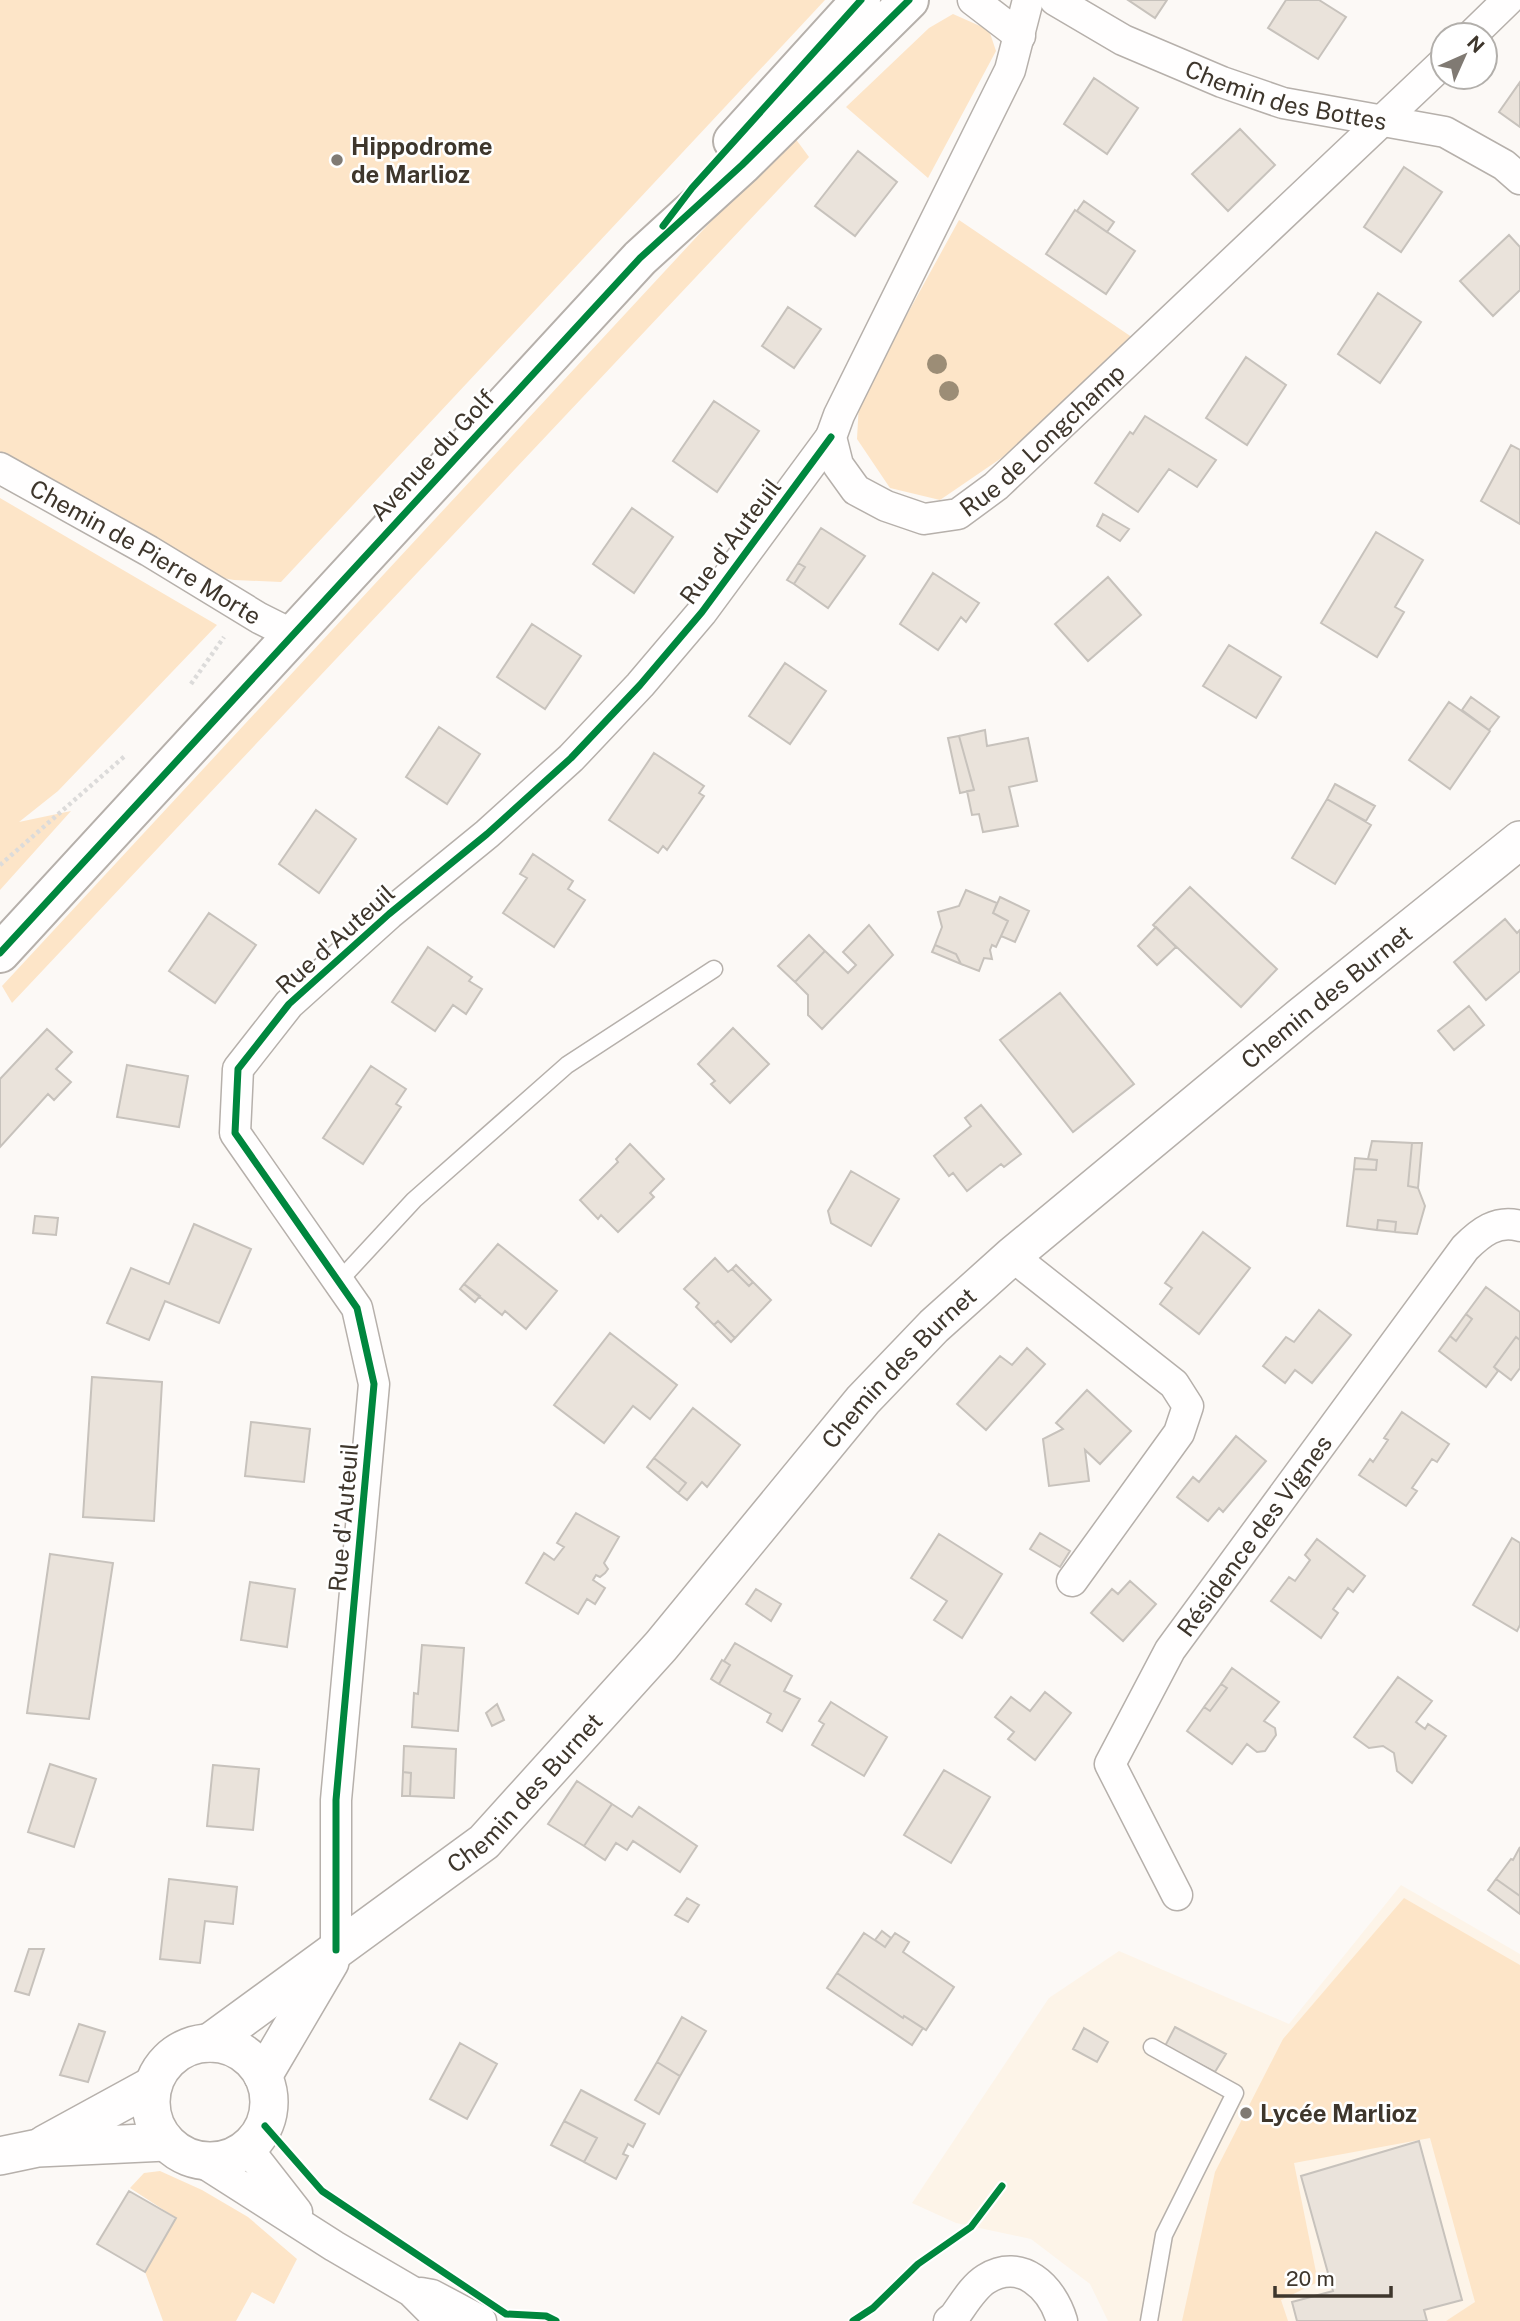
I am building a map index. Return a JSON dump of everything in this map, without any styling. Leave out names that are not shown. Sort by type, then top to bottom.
[{"type":"main road","points":[[640,258],[692,188],[861,0]]},
{"type":"main road","name":"Avenue du Golf","points":[[0,953],[640,258],[741,165],[909,0]]},
{"type":"street","points":[[973,0],[1020,36]]},
{"type":"street","points":[[831,437],[839,415],[1010,70],[1028,0]]},
{"type":"street","name":"Chemin des Bottes","points":[[1055,0],[1124,40],[1222,82],[1283,103],[1445,132],[1504,164],[1520,179]]},
{"type":"street","points":[[1486,21],[1508,0]]},
{"type":"street","name":"Rue de Longchamp","points":[[831,437],[838,465],[856,490],[886,506],[924,519],[958,514],[1006,477],[1429,76]]},
{"type":"street","name":"Rue d'Auteuil","points":[[336,1950],[336,1800],[374,1384],[357,1308],[235,1133],[238,1069],[289,1004],[571,758],[702,612],[831,437]]},
{"type":"street","name":"Chemin de Pierre Morte","points":[[0,468],[293,635]]},
{"type":"street","name":"Chemin des Burnet","points":[[209,2043],[484,1842],[660,1646],[863,1400],[934,1326],[1012,1256],[1300,1017],[1520,840]]},
{"type":"street","name":"Résidence des Vignes","points":[[1177,1895],[1110,1764],[1170,1650],[1465,1248],[1484,1230],[1512,1223],[1520,1226]]},
{"type":"street","points":[[1012,1256],[1174,1384],[1188,1406],[1179,1433],[1072,1581]]},
{"type":"street","points":[[335,1871],[372,1924]]},
{"type":"street","name":"Chemin des Burnet","points":[[264,2076],[336,1950]]},
{"type":"street","points":[[201,2161],[218,2161],[233,2157],[247,2148],[265,2126],[269,2110],[269,2092],[264,2076],[242,2051],[226,2045],[209,2043],[191,2046],[174,2055],[161,2068],[150,2100],[152,2115],[166,2142],[316,2233],[426,2306],[456,2321]]},
{"type":"street","points":[[38,2148],[153,2085]]},
{"type":"street","points":[[0,2157],[38,2148],[166,2142]]},
{"type":"street","points":[[247,2148],[316,2233]]},
{"type":"street","points":[[949,2321],[985,2280],[1010,2270],[1033,2276],[1052,2298],[1062,2321]]},
{"type":"street","points":[[426,2306],[432,2295],[481,2321]]},
{"type":"lane","points":[[339,1281],[414,1200],[567,1065],[715,969]]},
{"type":"lane","points":[[1149,2321],[1164,2235],[1235,2093],[1152,2047]]},
{"type":"path","points":[[184,692],[214,653],[240,606]]},
{"type":"path","points":[[0,865],[131,749]]},
{"type":"shaded area","name":"Hippodrome de Marlioz","points":[[0,0],[825,0],[281,582],[234,580],[201,574],[0,455]]},
{"type":"shaded area","points":[[953,14],[989,30],[996,51],[928,178],[846,107],[929,28]]},
{"type":"shaded area","points":[[792,134],[809,157],[12,1003],[2,986]]},
{"type":"shaded area","points":[[959,220],[1145,346],[1000,459],[940,500],[890,488],[857,439],[859,402]]},
{"type":"shaded area","points":[[0,498],[217,625],[58,791],[19,822],[71,811],[0,890]]},
{"type":"shaded area","name":"Lycée Marlioz","points":[[1401,1885],[1520,1954],[1520,2321],[1108,2321],[1090,2284],[1031,2239],[956,2223],[912,2203],[1049,1998],[1119,1951],[1289,2024]]},
{"type":"shaded area","points":[[1404,1898],[1520,1965],[1520,2321],[1446,2321],[1475,2302],[1430,2138],[1294,2163],[1318,2282],[1281,2300],[1288,2321],[1182,2321],[1215,2172],[1283,2039]]},
{"type":"shaded area","points":[[160,2171],[202,2190],[248,2217],[297,2259],[274,2304],[252,2292],[236,2321],[163,2321],[145,2272],[176,2218],[130,2188],[144,2173]]},
{"type":"building","points":[[1128,0],[1167,0],[1155,18]]},
{"type":"building","points":[[1286,0],[1319,0],[1346,17],[1318,59],[1268,28]]},
{"type":"building","points":[[1094,78],[1138,108],[1107,154],[1064,124]]},
{"type":"building","points":[[1520,82],[1520,127],[1499,112]]},
{"type":"building","points":[[1240,129],[1275,165],[1228,211],[1192,174]]},
{"type":"building","points":[[858,151],[897,182],[855,236],[815,206]]},
{"type":"building","points":[[1404,167],[1442,192],[1401,252],[1364,227]]},
{"type":"building","points":[[1084,201],[1114,222],[1107,232],[1077,211]]},
{"type":"building","points":[[1075,210],[1135,251],[1106,294],[1046,254]]},
{"type":"building","points":[[1509,235],[1520,247],[1520,290],[1493,316],[1460,281]]},
{"type":"building","points":[[1378,293],[1421,322],[1380,383],[1338,354]]},
{"type":"building","points":[[788,307],[821,329],[794,368],[762,346]]},
{"type":"building","points":[[1246,357],[1286,385],[1247,445],[1206,418]]},
{"type":"building","points":[[714,401],[759,431],[717,492],[673,461]]},
{"type":"building","points":[[1145,416],[1216,460],[1197,487],[1169,469],[1138,512],[1095,483],[1130,432],[1133,434]]},
{"type":"building","points":[[1511,445],[1520,450],[1520,524],[1481,501]]},
{"type":"building","points":[[632,508],[673,537],[634,593],[593,564]]},
{"type":"building","points":[[1103,514],[1129,529],[1120,541],[1097,526]]},
{"type":"building","points":[[821,528],[865,556],[828,608],[794,584],[805,567],[798,563]]},
{"type":"building","points":[[1376,532],[1423,560],[1395,607],[1404,612],[1377,657],[1321,623]]},
{"type":"building","points":[[798,563],[805,567],[794,584],[787,580]]},
{"type":"building","points":[[933,573],[979,603],[966,622],[961,617],[938,650],[900,624]]},
{"type":"building","points":[[1108,577],[1141,615],[1088,661],[1055,624]]},
{"type":"building","points":[[532,624],[581,656],[545,709],[497,677]]},
{"type":"building","points":[[1229,645],[1281,677],[1256,718],[1203,686]]},
{"type":"building","points":[[785,663],[826,691],[790,744],[749,716]]},
{"type":"building","points":[[1471,697],[1499,717],[1489,730],[1462,710]]},
{"type":"building","points":[[1449,702],[1490,731],[1450,789],[1409,760]]},
{"type":"building","points":[[439,727],[480,754],[447,804],[406,777]]},
{"type":"building","points":[[985,730],[987,746],[1028,738],[1037,781],[1009,787],[1018,826],[983,832],[979,814],[972,815],[967,791],[974,790],[959,736]]},
{"type":"building","points":[[959,736],[974,790],[960,793],[948,738]]},
{"type":"building","points":[[654,753],[704,786],[699,793],[704,796],[667,850],[663,846],[658,853],[609,820]]},
{"type":"building","points":[[1335,784],[1375,806],[1366,821],[1327,799]]},
{"type":"building","points":[[1327,799],[1371,825],[1335,884],[1292,858]]},
{"type":"building","points":[[316,810],[356,839],[319,893],[279,864]]},
{"type":"building","points":[[533,854],[573,881],[568,889],[585,900],[554,947],[503,913],[527,878],[520,874]]},
{"type":"building","points":[[1190,887],[1277,969],[1241,1007],[1153,925]]},
{"type":"building","points":[[966,890],[997,903],[993,913],[1008,921],[996,947],[992,945],[992,959],[984,958],[979,971],[961,964],[956,954],[935,945],[942,927],[938,912],[959,906]]},
{"type":"building","points":[[1000,897],[1029,911],[1015,942],[1001,936],[1008,921],[993,913]]},
{"type":"building","points":[[209,913],[256,945],[215,1003],[169,971]]},
{"type":"building","points":[[1505,919],[1517,933],[1520,930],[1520,971],[1486,1000],[1454,962]]},
{"type":"building","points":[[869,925],[893,955],[822,1029],[808,1015],[808,995],[795,982],[825,951],[848,973],[856,965],[843,952]]},
{"type":"building","points":[[1156,927],[1176,947],[1157,965],[1138,946]]},
{"type":"building","points":[[809,935],[825,951],[795,982],[778,966]]},
{"type":"building","points":[[935,945],[956,954],[961,964],[932,952]]},
{"type":"building","points":[[428,947],[472,977],[469,981],[482,989],[466,1014],[453,1005],[435,1031],[392,1002]]},
{"type":"building","points":[[1060,993],[1134,1084],[1073,1132],[1000,1040]]},
{"type":"building","points":[[1469,1006],[1484,1025],[1454,1050],[1438,1031]]},
{"type":"building","points":[[733,1028],[769,1064],[730,1103],[711,1084],[715,1081],[698,1064]]},
{"type":"building","points":[[47,1029],[72,1052],[56,1069],[71,1082],[54,1100],[48,1094],[0,1147],[0,1079]]},
{"type":"building","points":[[127,1065],[188,1076],[179,1127],[117,1117]]},
{"type":"building","points":[[371,1066],[406,1089],[396,1104],[401,1107],[363,1164],[323,1138]]},
{"type":"building","points":[[981,1105],[1021,1154],[1004,1167],[1001,1164],[967,1191],[953,1173],[949,1176],[934,1156],[971,1126],[965,1118]]},
{"type":"building","points":[[1372,1141],[1412,1143],[1408,1186],[1418,1188],[1425,1206],[1417,1234],[1395,1232],[1396,1222],[1378,1220],[1377,1230],[1347,1226],[1354,1169],[1376,1170],[1377,1160],[1368,1159]]},
{"type":"building","points":[[1412,1143],[1422,1143],[1418,1188],[1408,1186]]},
{"type":"building","points":[[630,1144],[664,1179],[650,1193],[654,1197],[618,1232],[601,1215],[598,1219],[580,1200],[618,1162],[616,1159]]},
{"type":"building","points":[[1355,1158],[1377,1160],[1376,1170],[1354,1169]]},
{"type":"building","points":[[851,1171],[899,1199],[871,1246],[831,1223],[828,1211]]},
{"type":"building","points":[[35,1216],[58,1218],[56,1235],[33,1233]]},
{"type":"building","points":[[1378,1220],[1396,1222],[1395,1232],[1377,1230]]},
{"type":"building","points":[[194,1224],[251,1249],[219,1323],[165,1301],[149,1340],[107,1323],[131,1268],[169,1284]]},
{"type":"building","points":[[1203,1232],[1250,1268],[1199,1334],[1160,1304],[1172,1288],[1165,1283]]},
{"type":"building","points":[[498,1244],[557,1291],[526,1329],[505,1311],[502,1315],[464,1284]]},
{"type":"building","points":[[715,1258],[728,1272],[732,1269],[749,1286],[753,1282],[771,1300],[735,1338],[718,1321],[714,1325],[696,1307],[699,1303],[684,1289]]},
{"type":"building","points":[[736,1265],[753,1282],[749,1286],[732,1269]]},
{"type":"building","points":[[464,1284],[480,1296],[475,1302],[460,1289]]},
{"type":"building","points":[[1486,1287],[1520,1312],[1520,1340],[1516,1337],[1494,1367],[1498,1371],[1486,1387],[1439,1351],[1450,1336],[1456,1341],[1472,1319],[1466,1314]]},
{"type":"building","points":[[1319,1310],[1351,1335],[1312,1383],[1295,1370],[1285,1383],[1263,1366],[1286,1337],[1294,1342]]},
{"type":"building","points":[[1466,1314],[1472,1319],[1456,1341],[1450,1336]]},
{"type":"building","points":[[718,1321],[735,1338],[731,1342],[714,1325]]},
{"type":"building","points":[[610,1333],[677,1385],[650,1419],[633,1406],[604,1443],[554,1405]]},
{"type":"building","points":[[1516,1337],[1520,1340],[1520,1368],[1511,1380],[1494,1367]]},
{"type":"building","points":[[1027,1348],[1045,1364],[986,1430],[957,1404],[1000,1356],[1012,1365]]},
{"type":"building","points":[[92,1377],[162,1382],[154,1521],[83,1517]]},
{"type":"building","points":[[1087,1390],[1131,1431],[1100,1464],[1085,1450],[1089,1481],[1049,1486],[1043,1439],[1063,1429],[1056,1423]]},
{"type":"building","points":[[693,1408],[740,1445],[707,1487],[702,1482],[687,1500],[678,1493],[686,1483],[654,1458]]},
{"type":"building","points":[[1402,1412],[1449,1444],[1437,1462],[1432,1459],[1412,1488],[1417,1491],[1406,1506],[1359,1475],[1370,1459],[1373,1462],[1388,1440],[1384,1438]]},
{"type":"building","points":[[251,1422],[310,1429],[304,1482],[245,1476]]},
{"type":"building","points":[[1236,1436],[1266,1461],[1223,1512],[1219,1508],[1208,1521],[1177,1497],[1193,1477],[1199,1482]]},
{"type":"building","points":[[654,1458],[686,1483],[678,1493],[647,1467]]},
{"type":"building","points":[[576,1513],[619,1537],[604,1563],[608,1569],[600,1577],[596,1575],[593,1580],[605,1588],[595,1604],[587,1599],[578,1614],[526,1583],[544,1553],[554,1560],[564,1547],[557,1543]]},
{"type":"building","points":[[1040,1533],[1070,1551],[1060,1567],[1030,1549]]},
{"type":"building","points":[[939,1534],[1002,1574],[962,1638],[934,1620],[947,1601],[911,1578]]},
{"type":"building","points":[[1512,1538],[1520,1543],[1520,1625],[1517,1631],[1473,1605]]},
{"type":"building","points":[[1317,1539],[1365,1576],[1353,1592],[1348,1588],[1333,1609],[1338,1613],[1321,1638],[1271,1601],[1289,1577],[1295,1581],[1310,1560],[1305,1555]]},
{"type":"building","points":[[50,1554],[113,1563],[89,1719],[27,1713]]},
{"type":"building","points":[[1130,1581],[1156,1604],[1123,1641],[1091,1613],[1112,1589],[1118,1594]]},
{"type":"building","points":[[250,1582],[295,1589],[287,1647],[241,1640]]},
{"type":"building","points":[[756,1589],[781,1604],[771,1621],[746,1604]]},
{"type":"building","points":[[735,1643],[792,1676],[784,1691],[800,1699],[782,1731],[767,1722],[771,1714],[719,1684],[730,1665],[724,1661]]},
{"type":"building","points":[[422,1645],[464,1648],[458,1731],[412,1727],[414,1693],[418,1694]]},
{"type":"building","points":[[722,1660],[730,1665],[719,1684],[711,1679]]},
{"type":"building","points":[[1232,1668],[1279,1702],[1264,1721],[1275,1728],[1276,1735],[1265,1751],[1257,1752],[1247,1744],[1232,1764],[1187,1731],[1204,1707],[1210,1711],[1227,1688],[1221,1684]]},
{"type":"building","points":[[1398,1677],[1432,1701],[1416,1722],[1425,1729],[1428,1724],[1446,1736],[1412,1783],[1397,1771],[1394,1753],[1383,1746],[1369,1748],[1354,1737]]},
{"type":"building","points":[[1221,1684],[1227,1688],[1210,1711],[1204,1707]]},
{"type":"building","points":[[1045,1692],[1071,1713],[1035,1760],[1008,1739],[1014,1732],[995,1717],[1011,1697],[1030,1711]]},
{"type":"building","points":[[831,1702],[887,1737],[864,1776],[812,1745],[824,1724],[819,1721]]},
{"type":"building","points":[[497,1704],[504,1720],[492,1726],[486,1713]]},
{"type":"building","points":[[404,1746],[456,1749],[454,1798],[410,1796],[411,1773],[403,1772]]},
{"type":"building","points":[[50,1764],[96,1779],[74,1847],[28,1832]]},
{"type":"building","points":[[213,1765],[259,1769],[253,1830],[207,1826]]},
{"type":"building","points":[[944,1770],[990,1797],[951,1863],[904,1835]]},
{"type":"building","points":[[403,1772],[411,1773],[410,1796],[402,1796]]},
{"type":"building","points":[[577,1781],[612,1804],[584,1846],[548,1824]]},
{"type":"building","points":[[612,1804],[632,1817],[639,1807],[697,1846],[680,1872],[633,1841],[627,1850],[616,1843],[605,1860],[584,1846]]},
{"type":"building","points":[[1520,1847],[1520,1896],[1496,1879],[1511,1859],[1513,1860]]},
{"type":"building","points":[[169,1879],[237,1887],[233,1924],[205,1921],[200,1963],[160,1959]]},
{"type":"building","points":[[1496,1879],[1520,1896],[1520,1914],[1488,1890]]},
{"type":"building","points":[[687,1898],[699,1905],[688,1922],[675,1915]]},
{"type":"building","points":[[882,1931],[891,1938],[885,1947],[875,1940]]},
{"type":"building","points":[[864,1933],[885,1947],[895,1933],[909,1942],[903,1952],[954,1987],[926,2030],[904,2016],[903,2018],[837,1973]]},
{"type":"building","points":[[29,1949],[44,1949],[29,1995],[15,1991]]},
{"type":"building","points":[[837,1973],[903,2018],[904,2016],[923,2028],[912,2045],[827,1988]]},
{"type":"building","points":[[682,2017],[706,2031],[680,2076],[657,2062]]},
{"type":"building","points":[[79,2024],[105,2032],[88,2082],[60,2075]]},
{"type":"building","points":[[1175,2027],[1226,2054],[1215,2072],[1165,2046]]},
{"type":"building","points":[[1084,2028],[1108,2042],[1097,2062],[1073,2049]]},
{"type":"building","points":[[460,2043],[497,2064],[467,2119],[430,2099]]},
{"type":"building","points":[[657,2062],[680,2076],[659,2114],[635,2100]]},
{"type":"building","points":[[581,2090],[645,2124],[633,2147],[628,2144],[623,2154],[628,2156],[616,2179],[584,2162],[597,2138],[564,2121]]},
{"type":"building","points":[[564,2121],[597,2138],[584,2162],[551,2145]]},
{"type":"building","points":[[1419,2141],[1462,2300],[1424,2310],[1427,2321],[1297,2321],[1292,2302],[1333,2291],[1301,2176]]},
{"type":"building","points":[[129,2191],[176,2218],[145,2272],[97,2244]]},
{"type":"cycle path","points":[[663,226],[692,188],[861,0]]},
{"type":"cycle path","points":[[0,953],[640,258],[742,165],[909,0]]},
{"type":"cycle path","points":[[336,1950],[336,1800],[374,1384],[357,1308],[235,1133],[238,1069],[289,1004],[571,758],[640,685],[702,612],[831,437]]},
{"type":"cycle path","points":[[265,2126],[322,2191],[506,2314],[546,2316],[556,2321]]},
{"type":"cycle path","points":[[853,2321],[873,2308],[918,2264],[971,2227],[1002,2186]]},
{"type":"place","name":"Hippodrome de Marlioz","points":[[337,160]]},
{"type":"place","name":"Lycée Marlioz","points":[[1246,2113]]}]
